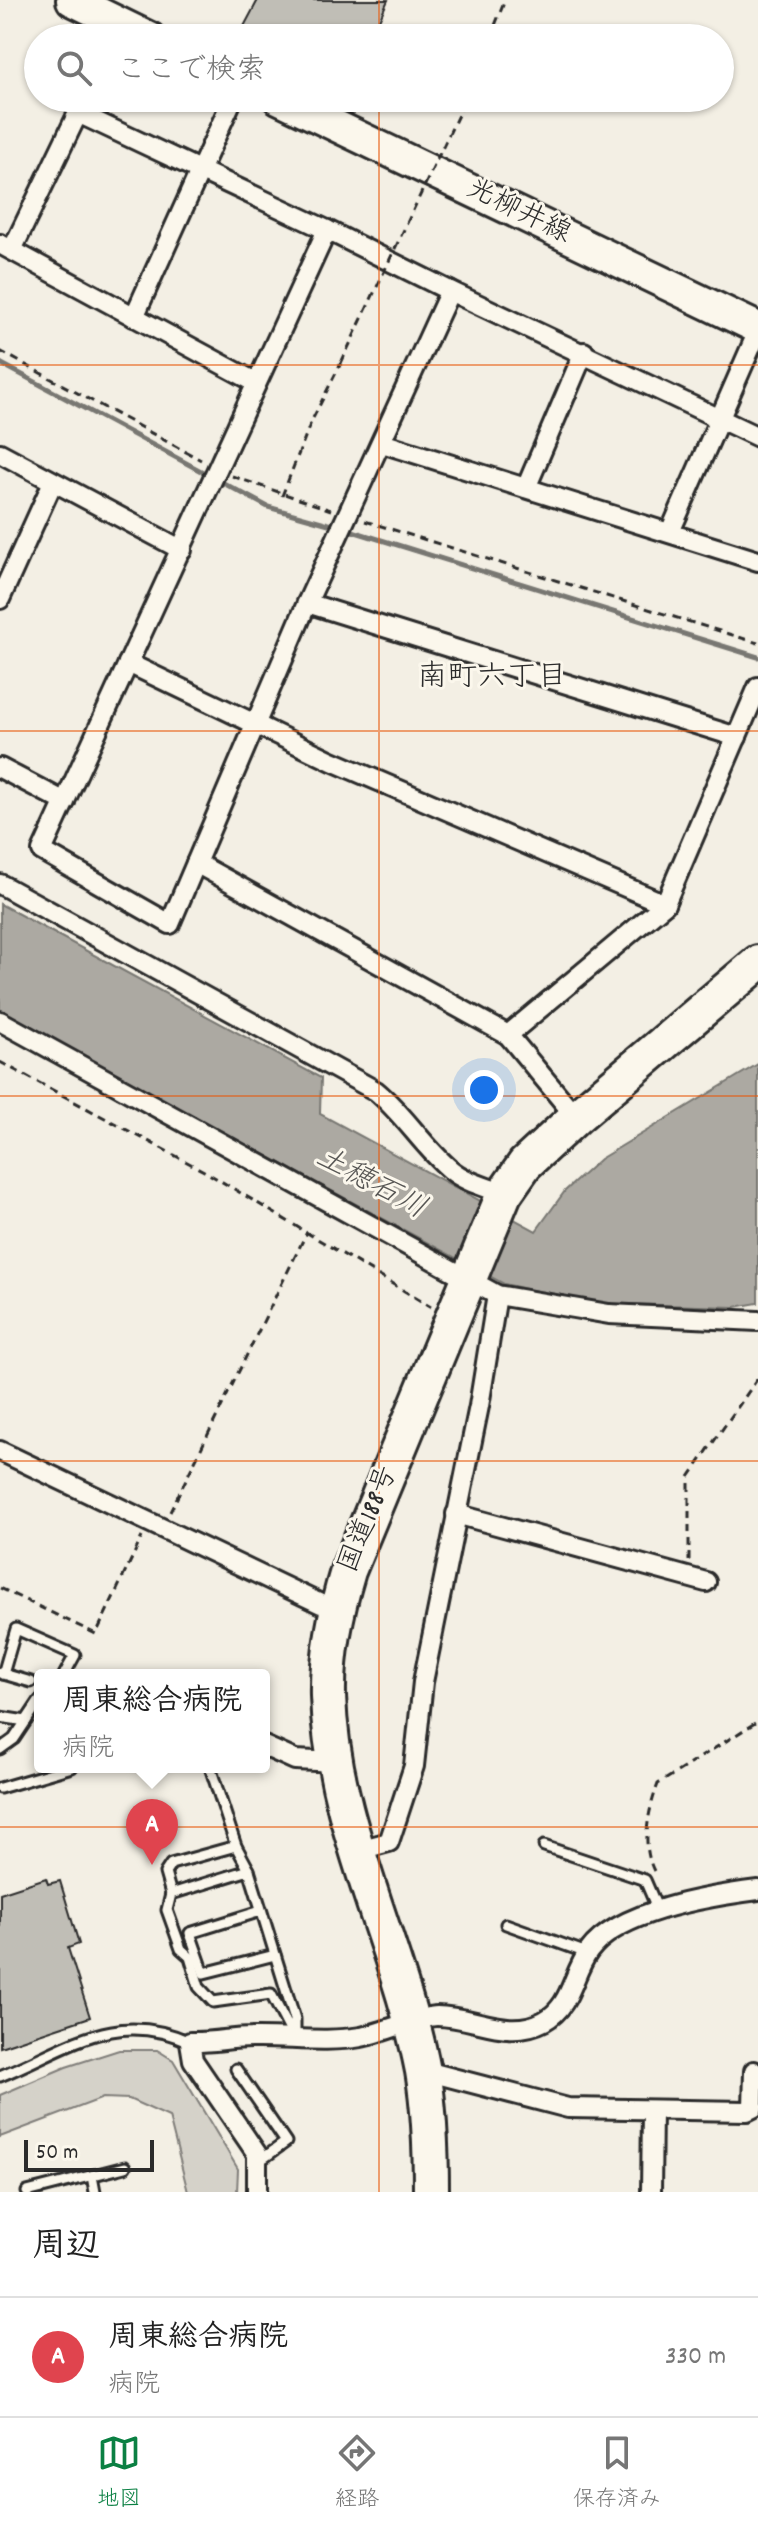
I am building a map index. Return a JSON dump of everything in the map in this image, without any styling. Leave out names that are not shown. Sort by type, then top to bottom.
[{"type":"highway","name":"国道188号","points":[[431,2192],[431,2127],[422,2070],[336,1762],[328,1693],[337,1607],[348,1571],[479,1282],[502,1199],[525,1164],[756,963]]},
{"type":"main road","points":[[72,0],[121,24]]},
{"type":"main road","name":"光柳井線","points":[[307,112],[758,329]]},
{"type":"street","points":[[134,317],[227,112]]},
{"type":"street","points":[[255,382],[6,247],[78,113],[758,437]]},
{"type":"street","points":[[327,230],[42,851],[170,924],[307,603],[450,291]]},
{"type":"street","points":[[670,532],[722,420],[758,329]]},
{"type":"street","points":[[526,488],[584,352]]},
{"type":"street","points":[[382,443],[758,561]]},
{"type":"street","points":[[0,453],[182,550]]},
{"type":"street","points":[[0,599],[53,482]]},
{"type":"street","points":[[307,603],[737,737]]},
{"type":"street","points":[[128,663],[397,790],[665,904]]},
{"type":"street","points":[[508,1035],[665,904],[758,687]]},
{"type":"street","points":[[0,768],[65,802]]},
{"type":"street","points":[[196,863],[508,1035],[576,1117]]},
{"type":"street","points":[[0,884],[376,1091],[398,1109],[430,1151],[454,1173],[502,1199]]},
{"type":"street","points":[[0,1021],[479,1282],[609,1314],[758,1321]]},
{"type":"street","points":[[359,1850],[389,1842],[414,1766],[423,1682],[456,1514],[479,1282]]},
{"type":"street","points":[[0,1451],[321,1604],[337,1607]]},
{"type":"street","points":[[456,1514],[698,1580]]},
{"type":"street","points":[[270,1749],[295,1760],[336,1762]]},
{"type":"street","points":[[257,2192],[257,2154],[193,2060],[190,2042],[253,2037],[295,2040],[362,2036],[411,2025],[433,2016],[459,2017],[508,2029],[527,2028],[547,2019],[563,2005],[587,1953],[597,1941],[665,1907],[754,1888]]},
{"type":"street","points":[[422,2070],[568,2108],[747,2111],[753,2108],[754,2071]]},
{"type":"street","points":[[651,2192],[652,2110]]},
{"type":"lane","points":[[31,1682],[2,1673],[16,1629],[75,1655],[67,1669]]},
{"type":"lane","points":[[0,1749],[14,1739],[34,1709]]},
{"type":"lane","points":[[0,1717],[26,1721]]},
{"type":"lane","points":[[0,1788],[51,1773]]},
{"type":"lane","points":[[212,1773],[236,1846],[249,1870],[295,2019],[295,2040]]},
{"type":"lane","points":[[236,1846],[171,1864],[165,1873],[171,1894],[167,1910],[181,1949],[190,1957],[199,1987],[213,2002],[271,1994],[295,2040]]},
{"type":"lane","points":[[544,1846],[645,1880],[665,1907]]},
{"type":"lane","points":[[171,1894],[249,1870]]},
{"type":"lane","points":[[261,1911],[190,1933],[204,1973],[275,1955]]},
{"type":"lane","points":[[506,1924],[587,1953]]},
{"type":"lane","points":[[0,2076],[49,2056],[75,2040],[125,2027],[164,2030],[190,2042]]},
{"type":"lane","points":[[236,2069],[286,2142],[265,2157],[257,2154]]},
{"type":"lane","points":[[27,2192],[125,2167]]},
{"type":"lane","points":[[92,2176],[95,2192]]},
{"type":"path","points":[[496,24],[505,0]]},
{"type":"path","points":[[282,496],[311,422],[459,112]]},
{"type":"path","points":[[0,351],[217,469],[282,496],[758,643]]},
{"type":"path","points":[[0,1062],[73,1098],[418,1298]]},
{"type":"path","points":[[0,1588],[96,1634],[186,1475],[307,1232]]},
{"type":"path","points":[[698,1580],[689,1477],[758,1378]]},
{"type":"path","points":[[665,1907],[646,1851],[652,1801],[658,1784],[758,1721]]},
{"type":"shaded area","points":[[119,2050],[157,2050],[173,2060],[238,2169],[237,2192],[188,2192],[169,2117],[129,2099],[103,2098],[0,2137],[0,2095],[66,2067]]},
{"type":"water","name":"土穂石川","points":[[0,904],[321,1078],[320,1114],[536,1231],[565,1191],[600,1159],[758,1064],[758,1303],[735,1307],[591,1303],[504,1284],[0,1012]]},
{"type":"building","points":[[258,0],[388,0],[377,24],[245,24]]},
{"type":"building","points":[[46,1878],[48,1884],[60,1881],[79,1944],[68,1948],[90,2017],[0,2047],[0,1893]]},
{"type":"waterway","points":[[0,363],[268,507],[336,526]]},
{"type":"waterway","points":[[346,529],[758,657]]},
{"type":"place","name":"周東総合病院","points":[[152,1865]]},
{"type":"district","name":"南町六丁目","points":[[492,679]]}]
